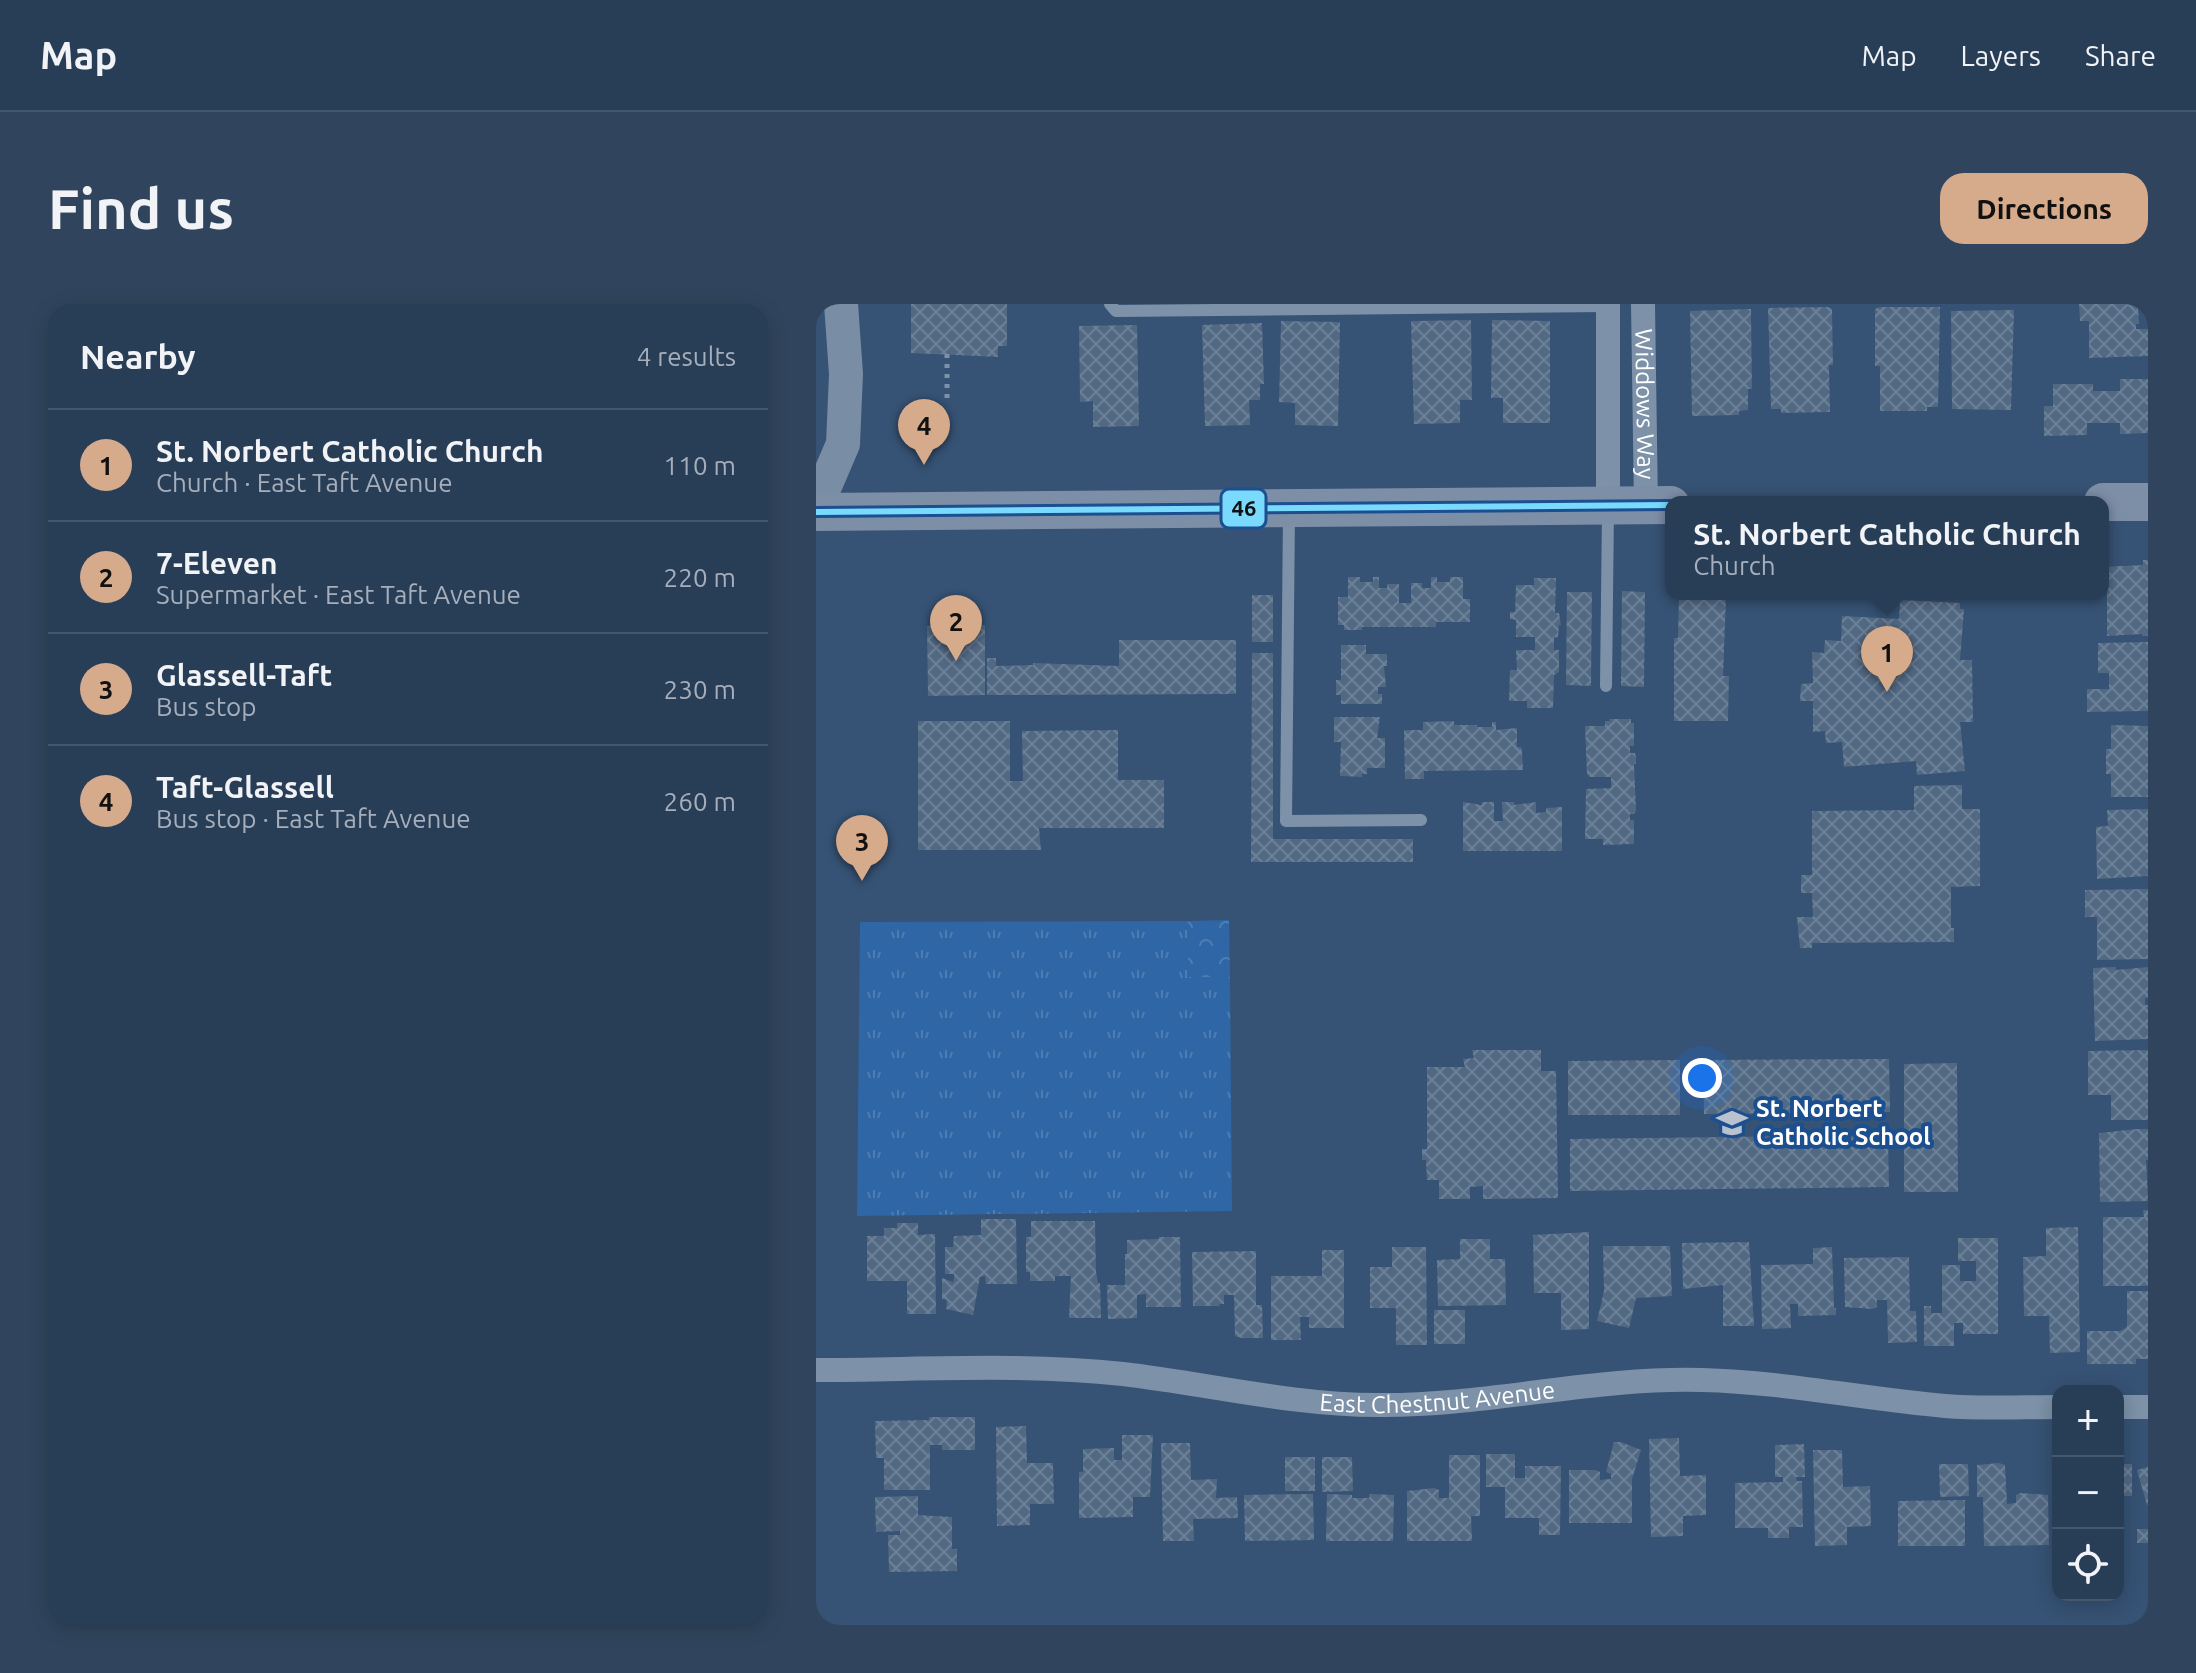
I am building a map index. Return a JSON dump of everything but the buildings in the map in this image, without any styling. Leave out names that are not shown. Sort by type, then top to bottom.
[{"type":"main road","points":[[841,304],[846,374],[843,444],[816,510],[1658,506]]},
{"type":"main road","points":[[2109,502],[2148,502]]},
{"type":"street","name":"Widdows Way","points":[[1643,304],[1658,506]]},
{"type":"street","name":"Widdows Way","points":[[1608,506],[1611,305]]},
{"type":"street","name":"East Chestnut Avenue","points":[[816,1370],[1053,1369],[1124,1374],[1284,1399],[1377,1405],[1451,1402],[1602,1383],[1702,1380],[1813,1388],[1947,1406],[2052,1407]]},
{"type":"street","points":[[2124,1407],[2148,1407]]},
{"type":"lane","points":[[1110,304],[1116,311],[1611,305]]},
{"type":"lane","points":[[1606,686],[1608,506]]},
{"type":"lane","points":[[1289,509],[1286,821],[1421,820]]},
{"type":"path","points":[[947,354],[947,401]]},
{"type":"green space","points":[[1229,920],[1230,977],[1188,977],[1188,921]]},
{"type":"green space","points":[[1188,921],[1189,977],[1230,977],[1232,1211],[857,1216],[860,922]]},
{"type":"transit line","name":"46","points":[[816,512],[1665,505]]},
{"type":"place","name":"Taft-Glassell","points":[[924,465]]},
{"type":"place","name":"7-Eleven","points":[[956,661]]},
{"type":"place","name":"St. Norbert Catholic Church","points":[[1887,692]]},
{"type":"place","name":"Glassell-Taft","points":[[862,881]]},
{"type":"place","name":"St. Norbert Catholic School","points":[[1732,1123]]}]
